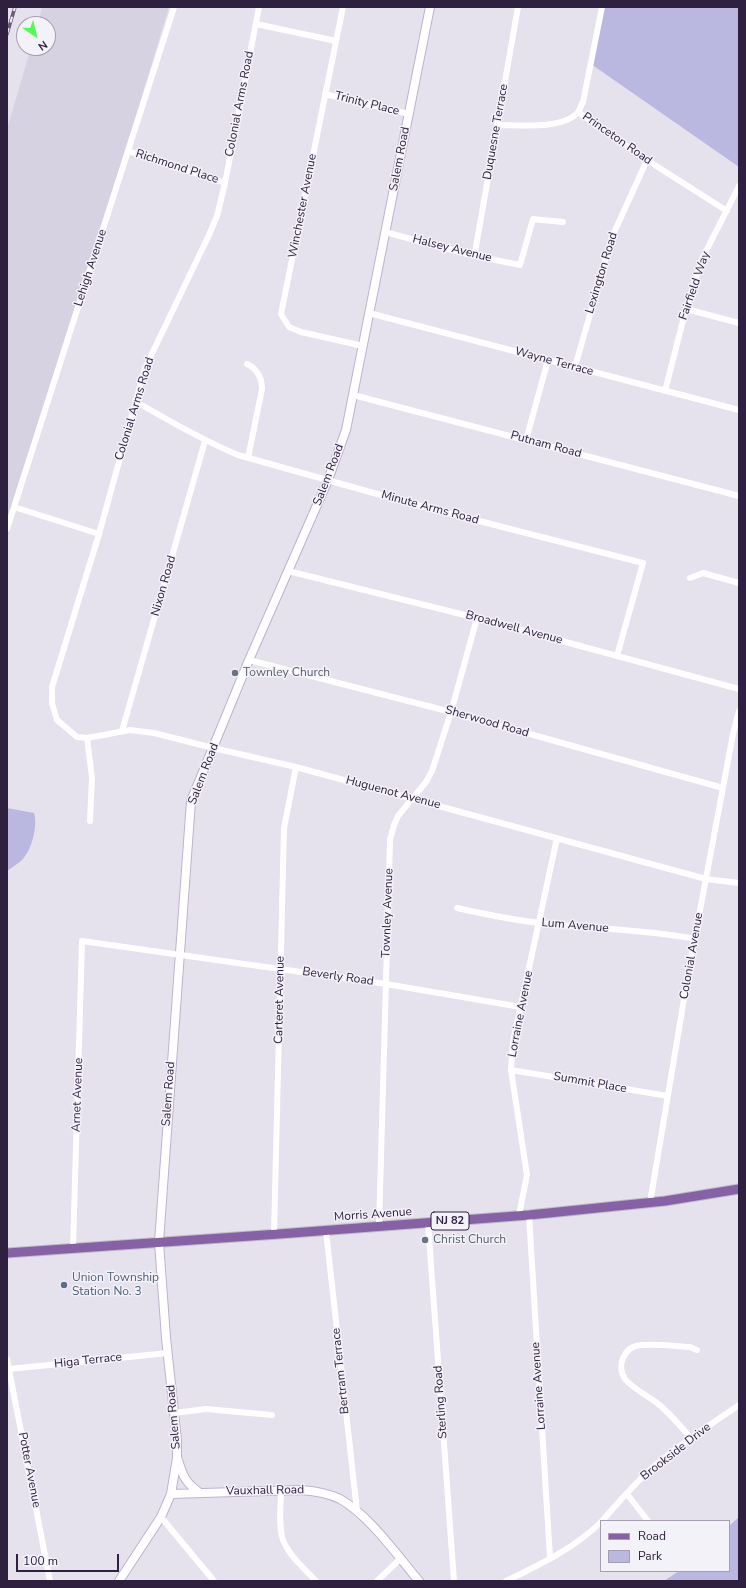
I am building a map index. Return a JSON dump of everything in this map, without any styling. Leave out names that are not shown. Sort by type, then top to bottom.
[{"type":"main road","name":"Morris Avenue","points":[[7,1253],[519,1216],[650,1203],[739,1189]]},
{"type":"street","name":"Lehigh Avenue","points":[[7,529],[174,7]]},
{"type":"street","name":"Colonial Arms Road","points":[[77,737],[57,720],[52,703],[52,687],[99,534],[145,368],[217,216],[225,183],[259,7]]},
{"type":"street","name":"Winchester Avenue","points":[[343,7],[281,314],[289,327],[301,332],[363,346]]},
{"type":"street","name":"Salem Road","points":[[119,1581],[161,1518],[171,1494],[177,1458],[159,1242],[191,801],[249,660],[328,480],[346,430],[430,7]]},
{"type":"street","name":"Duquesne Terrace","points":[[471,255],[475,252],[518,7]]},
{"type":"street","points":[[578,112],[583,102],[602,7]]},
{"type":"street","points":[[256,24],[336,41]]},
{"type":"street","name":"Trinity Place","points":[[325,94],[409,114]]},
{"type":"street","name":"Princeton Road","points":[[497,125],[555,124],[568,119],[578,112],[648,160],[727,211]]},
{"type":"street","name":"Richmond Place","points":[[128,151],[225,183]]},
{"type":"street","name":"Lexington Road","points":[[575,367],[612,237],[648,160]]},
{"type":"street","name":"Fairfield Way","points":[[665,391],[686,309],[702,259],[739,186]]},
{"type":"street","name":"Halsey Avenue","points":[[385,232],[471,255],[520,264],[533,219],[564,222]]},
{"type":"street","points":[[686,309],[739,323]]},
{"type":"street","name":"Wayne Terrace","points":[[369,313],[739,410]]},
{"type":"street","points":[[526,440],[548,360]]},
{"type":"street","points":[[247,364],[253,367],[262,380],[262,389],[248,458]]},
{"type":"street","name":"Putnam Road","points":[[353,395],[739,496]]},
{"type":"street","name":"Minute Arms Road","points":[[135,401],[178,427],[205,441],[248,458],[643,563],[617,656]]},
{"type":"street","name":"Nixon Road","points":[[122,731],[205,441]]},
{"type":"street","points":[[14,507],[99,534]]},
{"type":"street","name":"Broadwell Avenue","points":[[288,571],[477,618],[739,689]]},
{"type":"street","points":[[690,578],[704,573],[739,583]]},
{"type":"street","name":"Townley Avenue","points":[[379,1227],[390,840],[398,816],[426,782],[432,772],[451,712],[477,618]]},
{"type":"street","name":"Sherwood Road","points":[[249,660],[451,712],[723,788]]},
{"type":"street","name":"Colonial Avenue","points":[[650,1203],[695,939],[733,734],[739,711]]},
{"type":"street","name":"Huguenot Avenue","points":[[77,737],[87,738],[122,731],[144,731],[154,733],[296,767],[706,880],[739,883]]},
{"type":"street","points":[[87,738],[92,778],[90,821]]},
{"type":"street","name":"Carteret Avenue","points":[[274,1234],[284,828],[296,767]]},
{"type":"street","name":"Lorraine Avenue","points":[[519,1216],[527,1175],[511,1070],[513,1042],[557,838]]},
{"type":"street","name":"Lum Avenue","points":[[457,908],[539,923],[668,934],[695,939]]},
{"type":"street","name":"Beverly Road","points":[[82,941],[280,968],[521,1007]]},
{"type":"street","name":"Arnet Avenue","points":[[73,1249],[82,941]]},
{"type":"street","name":"Summit Place","points":[[511,1070],[668,1096]]},
{"type":"street","name":"Lorraine Avenue","points":[[529,1215],[550,1558]]},
{"type":"street","name":"Sterling Road","points":[[428,1223],[454,1581]]},
{"type":"street","name":"Bertram Terrace","points":[[326,1231],[357,1511]]},
{"type":"street","points":[[691,1438],[658,1403],[626,1380],[622,1374],[621,1363],[628,1351],[633,1347],[641,1345],[690,1347],[697,1350]]},
{"type":"street","name":"Higa Terrace","points":[[9,1369],[168,1353]]},
{"type":"street","name":"Potter Avenue","points":[[7,1359],[50,1581]]},
{"type":"street","name":"Brookside Drive","points":[[602,1520],[653,1468],[691,1438],[739,1405]]},
{"type":"street","points":[[174,1413],[206,1409],[272,1415]]},
{"type":"street","points":[[177,1458],[183,1478],[190,1486],[200,1493]]},
{"type":"street","points":[[281,1490],[282,1533],[284,1541],[289,1551],[316,1581]]},
{"type":"street","name":"Vauxhall Road","points":[[171,1494],[301,1490],[317,1491],[339,1498],[361,1513],[419,1581]]},
{"type":"street","points":[[627,1494],[647,1520]]},
{"type":"street","points":[[161,1518],[214,1581]]},
{"type":"street","name":"Brookside Drive","points":[[506,1581],[550,1558],[587,1535],[600,1522]]},
{"type":"street","points":[[377,1581],[400,1559]]},
{"type":"shaded area","points":[[42,7],[169,7],[7,539],[7,129],[29,56],[56,56],[56,16],[40,16]]},
{"type":"green space","points":[[600,7],[739,7],[739,167],[591,64]]},
{"type":"green space","points":[[7,808],[34,813],[35,831],[26,856],[7,871]]},
{"type":"green space","points":[[739,1517],[739,1581],[664,1581],[678,1572],[730,1572],[730,1525]]},
{"type":"railway","points":[[7,34],[15,7]]},
{"type":"place","name":"Townley Church","points":[[235,673]]},
{"type":"place","name":"Christ Church","points":[[425,1240]]},
{"type":"place","name":"Union Township Station No. 3","points":[[64,1285]]}]
